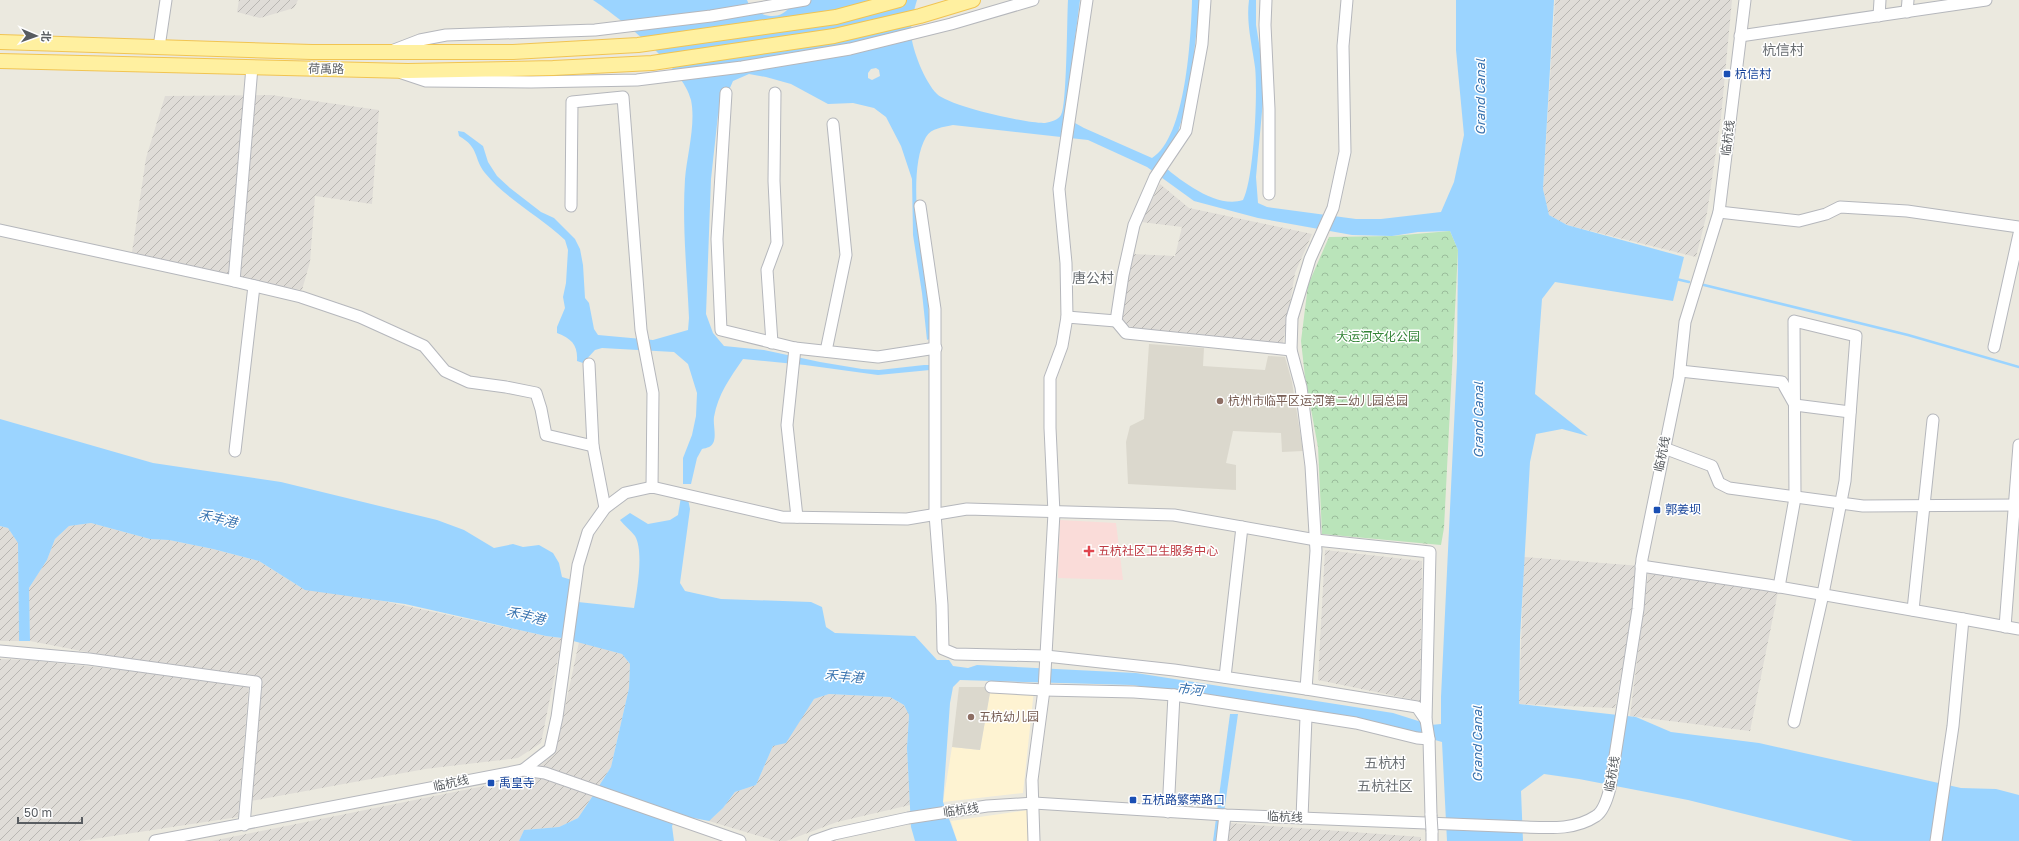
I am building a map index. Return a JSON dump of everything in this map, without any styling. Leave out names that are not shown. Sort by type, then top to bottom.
[{"type":"main road","name":"荷禹路","points":[[0,42],[312,52],[512,52],[638,44],[836,17],[899,0]]},
{"type":"main road","name":"荷禹路","points":[[0,61],[396,71],[553,68],[652,63],[834,36],[920,16],[973,0]]},
{"type":"street","points":[[160,47],[166,0]]},
{"type":"street","points":[[388,52],[420,40],[446,35],[595,30],[711,16],[805,0]]},
{"type":"street","points":[[396,71],[426,81],[531,82],[637,80],[742,67],[850,49],[1033,0]]},
{"type":"street","points":[[1034,841],[1034,803],[1032,780],[1044,690],[1054,513],[1050,428],[1050,378],[1062,346],[1067,317],[1066,263],[1059,189],[1069,126],[1079,44],[1087,0]]},
{"type":"street","points":[[1116,321],[1123,275],[1134,225],[1155,177],[1186,131],[1202,44],[1205,0]]},
{"type":"street","points":[[1266,0],[1265,25],[1269,110],[1268,194]]},
{"type":"street","points":[[1306,689],[1314,598],[1316,540],[1310,466],[1301,387],[1290,350],[1292,318],[1310,259],[1333,208],[1344,152],[1343,46],[1347,0]]},
{"type":"street","name":"临杭线","points":[[814,841],[834,834],[908,818],[987,806],[1034,803],[1220,815],[1568,828],[1597,815],[1607,798],[1610,788],[1638,609],[1641,566],[1680,371],[1685,322],[1719,212],[1745,0]]},
{"type":"street","points":[[1879,16],[1880,0]]},
{"type":"street","points":[[1907,12],[1908,0]]},
{"type":"street","points":[[1740,36],[1986,0]]},
{"type":"street","points":[[234,281],[252,67]]},
{"type":"street","points":[[726,93],[717,240],[721,330],[795,348],[878,357],[936,348]]},
{"type":"street","points":[[772,343],[767,270],[777,243],[774,181],[775,93]]},
{"type":"street","points":[[571,206],[572,102],[623,97],[641,330],[653,393],[652,487]]},
{"type":"street","points":[[826,351],[846,255],[833,124]]},
{"type":"street","points":[[920,206],[936,309],[935,514],[942,606],[943,649],[955,654],[1046,656],[1225,677],[1417,707],[1426,720]]},
{"type":"street","points":[[1719,212],[1799,222],[1826,214],[1840,207],[1907,211],[2019,227]]},
{"type":"street","points":[[0,230],[301,297],[360,317],[424,346],[445,371],[469,382],[536,393],[546,435],[593,446]]},
{"type":"street","points":[[1994,347],[2019,234]]},
{"type":"street","points":[[235,451],[254,286]]},
{"type":"street","points":[[1067,317],[1116,321],[1126,333],[1290,350]]},
{"type":"street","points":[[1779,587],[1795,498],[1794,321],[1856,336],[1845,481],[1823,594],[1794,722]]},
{"type":"street","points":[[795,348],[788,425],[797,517]]},
{"type":"street","points":[[589,364],[593,446],[606,508]]},
{"type":"street","points":[[1680,371],[1782,382],[1795,405]]},
{"type":"street","points":[[1795,405],[1850,412]]},
{"type":"street","points":[[1913,610],[1933,420]]},
{"type":"street","points":[[2005,627],[2017,505],[2018,445]]},
{"type":"street","points":[[1664,448],[1712,466],[1719,483],[1729,488],[1864,506],[2017,505]]},
{"type":"street","points":[[523,770],[550,749],[557,717],[578,565],[588,532],[606,508],[625,493],[652,487],[782,517],[907,519],[967,509],[1174,516],[1316,540],[1430,552],[1426,720],[1429,738],[1432,836]]},
{"type":"street","points":[[1225,677],[1242,527]]},
{"type":"street","points":[[1641,566],[1823,594],[2019,629]]},
{"type":"street","points":[[1936,841],[1953,726],[1963,619]]},
{"type":"street","points":[[0,651],[89,659],[256,682],[244,825]]},
{"type":"street","points":[[991,687],[1134,692],[1174,695],[1356,723],[1417,738],[1429,738]]},
{"type":"street","points":[[1168,812],[1174,695]]},
{"type":"street","points":[[1302,818],[1306,716]]},
{"type":"street","name":"临杭线","points":[[155,841],[523,770],[545,773],[740,841]]},
{"type":"street","points":[[1220,815],[1222,841]]},
{"type":"shaded area","points":[[239,0],[298,0],[294,8],[260,18],[237,12]]},
{"type":"shaded area","points":[[1555,0],[1732,0],[1721,117],[1707,213],[1696,257],[1567,225],[1549,215],[1543,189]]},
{"type":"shaded area","points":[[271,95],[379,110],[372,204],[315,196],[310,262],[302,290],[131,259],[146,158],[165,96]]},
{"type":"shaded area","points":[[1160,184],[1189,208],[1312,234],[1295,273],[1283,343],[1133,328],[1116,321],[1132,254],[1175,256],[1182,227],[1141,222]]},
{"type":"shaded area","name":"杭州市临平区运河第二幼儿园总园","points":[[1149,344],[1204,348],[1203,366],[1265,370],[1268,356],[1285,357],[1292,382],[1303,451],[1282,452],[1281,433],[1233,431],[1226,463],[1236,465],[1236,490],[1128,484],[1126,442],[1130,426],[1144,419]]},
{"type":"shaded area","name":"五杭社区卫生服务中心","points":[[1060,520],[1116,523],[1123,580],[1058,578]]},
{"type":"shaded area","points":[[91,523],[150,539],[169,540],[213,549],[259,561],[300,587],[383,601],[546,636],[562,638],[541,743],[518,758],[425,769],[251,801],[262,686],[249,683],[238,817],[80,841],[0,841],[0,659],[28,660],[242,682],[30,641],[29,588],[47,560],[55,539],[69,526]]},
{"type":"shaded area","points":[[0,526],[8,528],[18,543],[19,641],[0,641]]},
{"type":"shaded area","points":[[1325,550],[1422,561],[1420,701],[1318,680]]},
{"type":"shaded area","points":[[1524,557],[1641,566],[1615,708],[1519,704]]},
{"type":"shaded area","points":[[1649,567],[1779,587],[1750,731],[1630,716]]},
{"type":"shaded area","points":[[579,642],[622,654],[630,664],[629,688],[611,767],[578,818],[559,827],[524,830],[519,841],[212,841],[524,778],[555,754]]},
{"type":"shaded area","name":"五杭幼儿园","points":[[959,687],[991,687],[980,750],[952,747]]},
{"type":"shaded area","points":[[991,687],[1034,690],[1023,793],[943,802],[952,747],[980,750]]},
{"type":"shaded area","points":[[829,694],[890,697],[904,705],[909,715],[907,748],[910,805],[837,822],[786,841],[776,841],[709,821],[723,808],[735,792],[756,785],[773,746],[799,720],[814,699]]},
{"type":"shaded area","points":[[1028,810],[1028,841],[957,841],[951,821]]},
{"type":"shaded area","points":[[1229,823],[1421,837],[1421,841],[1226,841]]},
{"type":"green space","name":"大运河文化公园","points":[[1450,231],[1458,250],[1444,528],[1441,545],[1322,534],[1318,447],[1305,377],[1301,341],[1308,285],[1329,237],[1392,236]]},
{"type":"water","points":[[593,0],[747,0],[751,9],[762,14],[773,16],[782,14],[787,10],[792,5],[791,0],[917,0],[911,33],[912,40],[924,74],[932,89],[937,94],[944,99],[972,109],[1023,121],[1045,123],[1058,118],[1063,109],[1066,80],[1068,0],[1080,0],[1073,54],[1072,117],[1075,123],[1084,128],[1152,158],[1163,147],[1172,130],[1179,109],[1188,61],[1192,0],[1200,0],[1192,72],[1184,112],[1178,132],[1161,164],[1188,185],[1210,197],[1233,202],[1243,200],[1247,190],[1250,174],[1254,135],[1256,79],[1248,9],[1249,0],[1256,0],[1256,25],[1262,61],[1264,90],[1256,177],[1258,203],[1267,207],[1356,219],[1381,219],[1441,212],[1454,182],[1464,135],[1456,50],[1456,0],[1554,0],[1543,189],[1549,215],[1567,225],[1684,257],[1673,301],[1555,282],[1542,299],[1535,394],[1588,436],[1562,429],[1536,434],[1530,462],[1520,638],[1519,704],[1636,717],[1671,732],[1759,743],[1961,788],[1996,789],[2019,795],[2019,841],[1853,841],[1688,800],[1579,779],[1544,774],[1521,791],[1523,841],[1447,841],[1442,742],[1401,730],[1308,710],[1132,685],[960,680],[953,687],[950,703],[943,802],[957,841],[915,841],[911,827],[907,748],[909,715],[904,705],[890,697],[829,694],[814,699],[786,743],[773,746],[756,785],[735,792],[723,808],[709,821],[678,815],[672,826],[674,841],[519,841],[524,830],[559,827],[578,818],[611,767],[629,688],[630,664],[622,654],[562,638],[546,636],[405,604],[305,590],[259,561],[213,549],[169,540],[150,539],[91,523],[69,526],[55,539],[47,560],[29,588],[30,641],[19,641],[18,543],[8,528],[0,526],[0,419],[153,463],[281,482],[437,520],[464,530],[494,548],[513,544],[523,547],[539,545],[553,553],[559,563],[562,577],[572,580],[578,602],[634,608],[639,571],[638,543],[635,536],[620,520],[630,513],[648,524],[670,520],[678,515],[681,497],[688,499],[690,509],[680,583],[685,591],[721,599],[811,602],[822,607],[826,627],[835,633],[915,636],[937,660],[949,660],[953,666],[968,668],[977,665],[1136,673],[1393,713],[1431,725],[1441,724],[1457,362],[1458,250],[1450,231],[1418,232],[1392,236],[1352,235],[1258,218],[1194,201],[1147,167],[1088,140],[953,125],[946,126],[934,130],[926,137],[920,152],[917,171],[917,214],[928,300],[931,338],[927,340],[922,293],[913,235],[912,179],[901,146],[886,117],[874,108],[853,103],[828,104],[791,84],[749,74],[733,81],[718,115],[711,179],[706,314],[713,333],[724,346],[764,350],[862,369],[879,370],[930,365],[930,370],[878,375],[805,365],[743,359],[725,386],[718,401],[714,417],[714,441],[709,447],[702,449],[697,458],[691,484],[683,484],[683,458],[692,435],[696,416],[697,393],[688,364],[674,352],[602,348],[595,350],[583,363],[577,361],[577,355],[573,343],[557,333],[557,327],[565,308],[563,297],[566,283],[568,250],[565,240],[545,223],[513,200],[494,183],[481,168],[473,149],[466,140],[459,136],[458,131],[464,132],[483,146],[488,162],[497,176],[510,188],[541,212],[554,218],[575,239],[580,249],[583,265],[585,298],[589,303],[594,329],[598,335],[653,340],[688,330],[689,318],[684,231],[684,196],[692,129],[691,100],[686,87],[677,73],[664,59],[634,31]],"holes":[[[876,68],[879,70],[880,76],[872,80],[868,78],[868,73],[871,69]]]},
{"type":"water","points":[[1230,714],[1238,714],[1220,841],[1213,841]]},
{"type":"waterway","points":[[1676,279],[1689,282]]},
{"type":"waterway","points":[[1704,285],[1908,335],[2019,367]]},
{"type":"place","name":"杭信村","points":[[1727,74]]},
{"type":"place","name":"杭州市临平区运河第二幼儿园总园","points":[[1220,401]]},
{"type":"place","name":"郭姜坝","points":[[1657,510]]},
{"type":"place","name":"五杭社区卫生服务中心","points":[[1089,551]]},
{"type":"place","name":"五杭幼儿园","points":[[971,717]]},
{"type":"place","name":"禹皇寺","points":[[491,783]]},
{"type":"place","name":"五杭路繁荣路口","points":[[1133,800]]},
{"type":"district","name":"杭信村","points":[[1783,50]]},
{"type":"district","name":"唐公村","points":[[1093,278]]},
{"type":"district","name":"五杭村","points":[[1385,763]]},
{"type":"district","name":"五杭社区","points":[[1385,786]]},
{"type":"water label","name":"Grand Canal","points":[[1480,97]]},
{"type":"water label","name":"Grand Canal","points":[[1478,420]]},
{"type":"water label","name":"禾丰港","points":[[218,518]]},
{"type":"water label","name":"禾丰港","points":[[526,615]]},
{"type":"water label","name":"禾丰港","points":[[844,676]]},
{"type":"water label","name":"市河","points":[[1190,689]]},
{"type":"water label","name":"Grand Canal","points":[[1477,744]]}]
